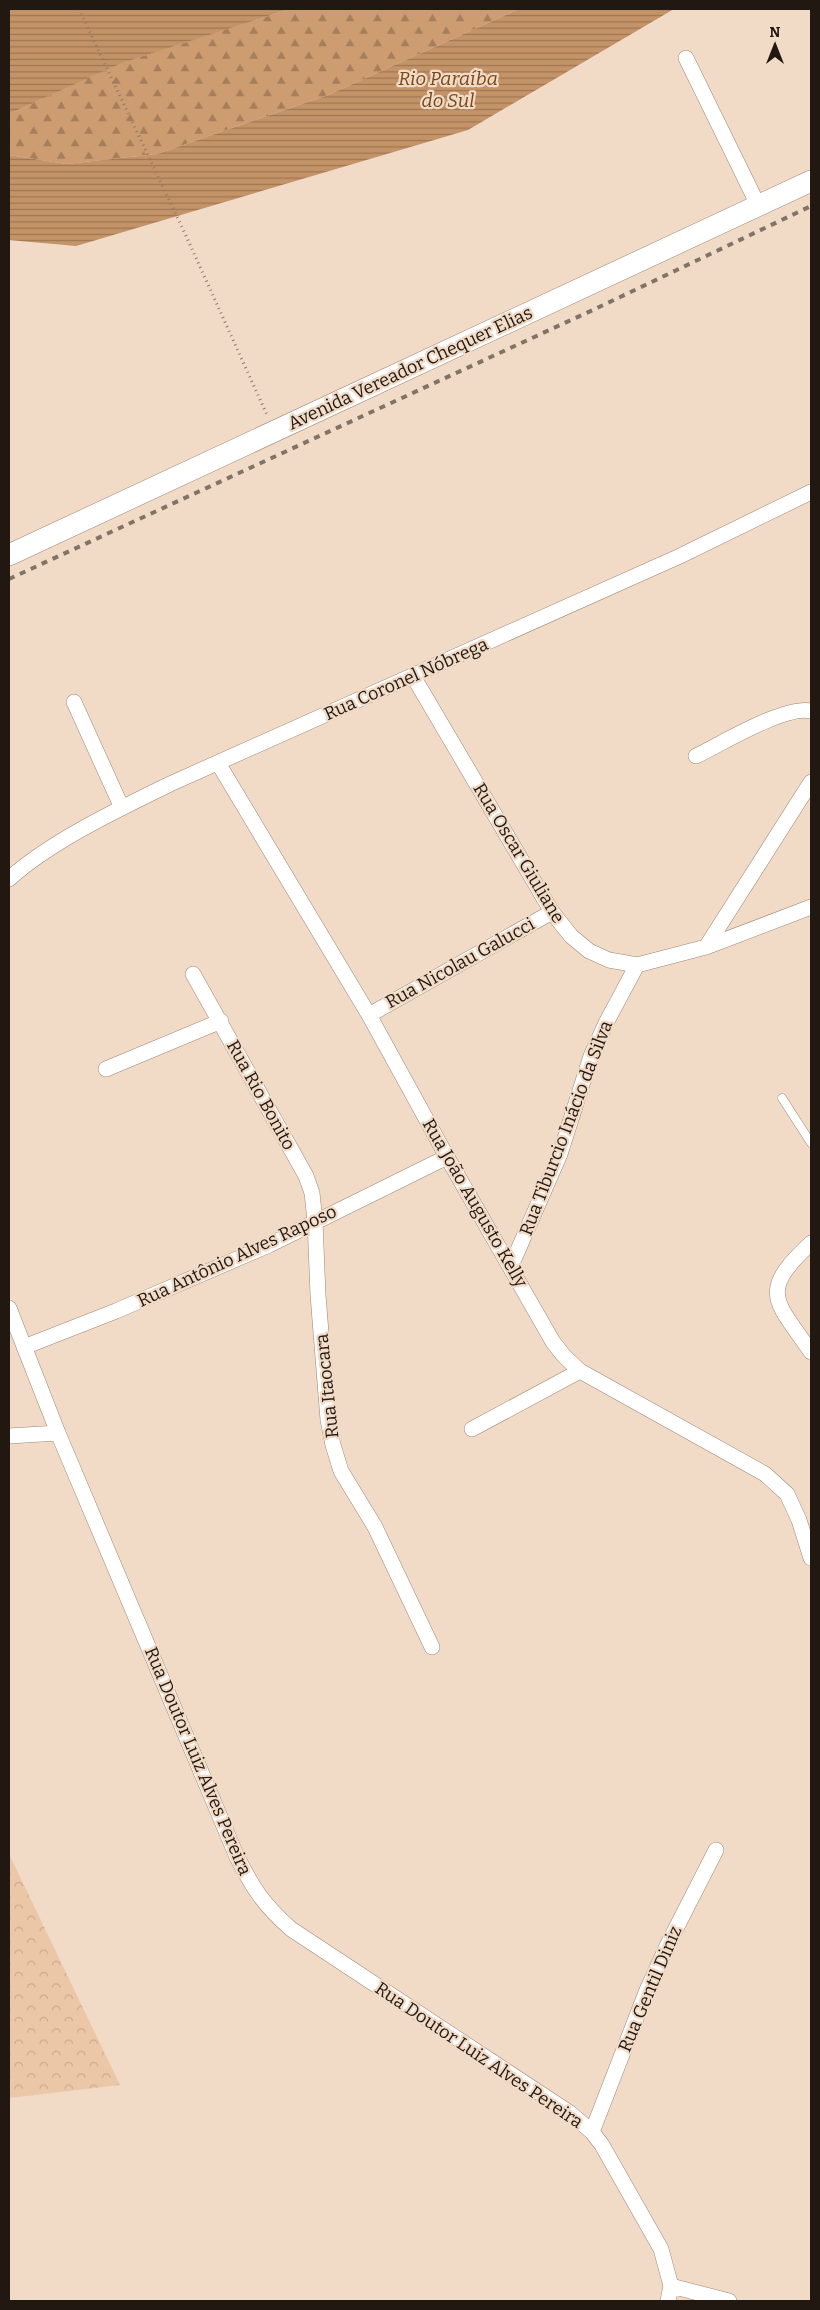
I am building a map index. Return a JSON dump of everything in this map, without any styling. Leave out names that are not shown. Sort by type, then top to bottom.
[{"type":"main road","name":"Avenida Vereador Chequer Elias","points":[[9,555],[811,181]]},
{"type":"street","points":[[686,58],[758,206]]},
{"type":"street","name":"Rua Coronel Nóbrega","points":[[9,879],[36,857],[122,808],[680,556],[811,492]]},
{"type":"street","name":"Rua Oscar Giuliane","points":[[413,676],[552,912],[571,936],[589,951],[608,960],[637,965],[706,947],[811,907]]},
{"type":"street","points":[[74,702],[122,808]]},
{"type":"street","points":[[696,756],[775,717],[794,711],[811,710]]},
{"type":"street","name":"Rua João Augusto Kelly","points":[[218,763],[369,1015],[447,1158],[511,1266],[553,1342],[580,1371],[765,1474],[787,1494],[800,1520],[811,1558]]},
{"type":"street","points":[[706,947],[811,782]]},
{"type":"street","name":"Rua Nicolau Galucci","points":[[369,1015],[552,912]]},
{"type":"street","name":"Rua Tiburcio Inácio da Silva","points":[[511,1266],[560,1154],[591,1056],[606,1023],[637,965]]},
{"type":"street","name":"Rua Rio Bonito","points":[[193,974],[306,1176],[312,1193],[315,1221]]},
{"type":"street","points":[[106,1069],[221,1021]]},
{"type":"street","name":"Rua Antônio Alves Raposo","points":[[24,1347],[116,1311],[244,1256],[447,1158]]},
{"type":"street","name":"Rua Itaocara","points":[[315,1221],[318,1295],[328,1420],[333,1446],[341,1471],[375,1527],[432,1647]]},
{"type":"street","points":[[811,1243],[782,1274],[776,1291],[779,1304],[811,1352]]},
{"type":"street","name":"Rua Doutor Luiz Alves Pereira","points":[[9,1308],[58,1433],[252,1886],[269,1909],[291,1929],[570,2113],[592,2132],[602,2145],[661,2249],[672,2286]]},
{"type":"street","points":[[472,1429],[580,1371]]},
{"type":"street","points":[[9,1436],[58,1433]]},
{"type":"street","name":"Rua Gentil Diniz","points":[[592,2132],[647,1990],[667,1946],[716,1850]]},
{"type":"street","points":[[668,2301],[672,2286],[728,2301]]},
{"type":"lane","points":[[782,1098],[811,1143]]},
{"type":"path","points":[[79,9],[187,238],[274,432]]},
{"type":"green space","points":[[290,9],[519,9],[328,95],[157,154],[66,164],[9,155],[9,114],[121,63]]},
{"type":"green space","points":[[9,1854],[120,2085],[9,2098]]},
{"type":"water","points":[[9,9],[290,9],[122,63],[9,114]]},
{"type":"water","name":"Rio Paraíba do Sul","points":[[519,9],[674,9],[468,130],[76,246],[9,240],[9,155],[66,164],[157,154],[328,95]]},
{"type":"railway","points":[[9,579],[595,309],[811,206]]}]
